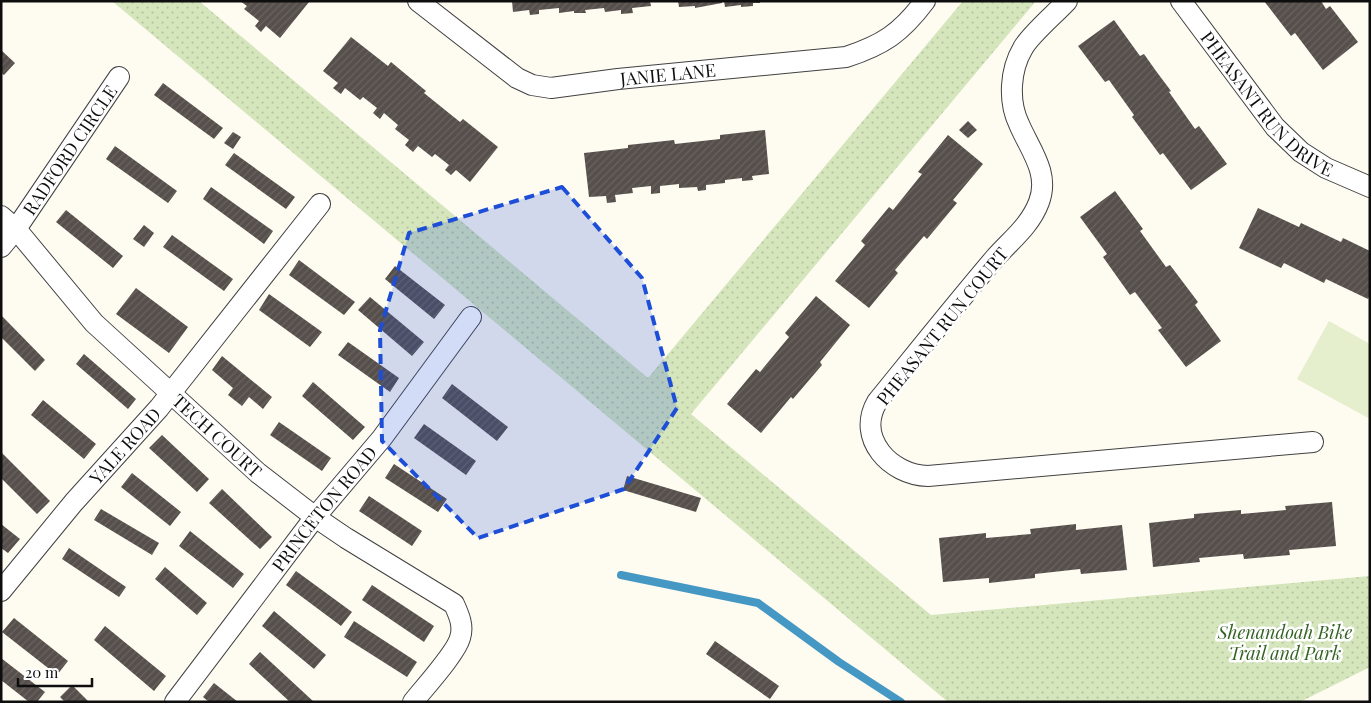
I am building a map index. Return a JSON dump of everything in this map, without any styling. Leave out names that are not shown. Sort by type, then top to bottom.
[{"type":"street","name":"JANIE LANE","points":[[418,1],[517,78],[532,85],[551,88],[846,57],[870,49],[893,36],[912,18],[925,1]]},
{"type":"street","name":"PHEASANT RUN COURT","points":[[1067,1],[1024,46],[1014,72],[1012,91],[1014,110],[1018,124],[1039,166],[1042,178],[1040,201],[1027,225],[996,257],[877,402],[871,419],[872,436],[876,445],[890,464],[904,472],[917,476],[928,476],[1313,442]]},
{"type":"street","name":"PHEASANT RUN DRIVE","points":[[1181,1],[1275,127],[1292,145],[1326,168],[1370,187]]},
{"type":"street","name":"RADFORD CIRCLE","points":[[1,247],[9,222],[119,77]]},
{"type":"street","name":"YALE ROAD","points":[[1,591],[74,502],[170,394],[320,204]]},
{"type":"street","name":"TECH COURT","points":[[9,222],[94,323],[258,473],[315,517],[346,538],[454,604],[461,619],[460,638],[454,650],[413,702]]},
{"type":"street","name":"PRINCETON ROAD","points":[[175,702],[315,517],[382,438],[471,317]]},
{"type":"highlighted area","points":[[562,187],[642,278],[677,408],[624,489],[478,538],[382,441],[380,330],[409,233]]},
{"type":"green space","name":"Shenandoah Bike Trail and Park","points":[[112,1],[199,1],[648,378],[963,1],[1036,1],[691,414],[931,615],[1370,576],[1370,667],[1300,702],[948,702]]},
{"type":"green space","points":[[1329,321],[1370,344],[1370,419],[1297,379]]},
{"type":"building","points":[[240,1],[309,2],[280,38],[266,26],[261,32],[255,26],[259,21],[244,9],[247,6]]},
{"type":"building","points":[[512,1],[650,1],[651,6],[632,8],[633,13],[621,14],[621,10],[605,12],[604,8],[585,10],[586,13],[574,13],[574,11],[559,13],[559,8],[539,10],[539,14],[530,15],[529,10],[513,12]]},
{"type":"building","points":[[678,1],[722,1],[722,3],[695,8],[695,6],[679,7]]},
{"type":"building","points":[[724,1],[760,1],[760,3],[753,3],[753,6],[725,7]]},
{"type":"building","points":[[1264,1],[1321,1],[1326,9],[1330,6],[1358,42],[1323,70],[1295,33],[1291,36]]},
{"type":"building","points":[[1114,20],[1140,56],[1144,54],[1171,91],[1169,92],[1195,129],[1199,126],[1227,164],[1191,190],[1163,153],[1160,155],[1132,117],[1134,115],[1109,80],[1105,82],[1078,46]]},
{"type":"building","points":[[351,37],[388,66],[391,62],[426,91],[424,93],[460,122],[463,119],[498,147],[470,182],[456,170],[451,175],[445,170],[449,165],[435,154],[432,157],[418,146],[413,152],[405,145],[409,140],[395,129],[398,125],[384,113],[380,119],[373,113],[377,108],[363,97],[360,100],[345,88],[341,94],[333,88],[338,83],[323,71]]},
{"type":"building","points":[[1,50],[15,63],[4,75],[1,73]]},
{"type":"building","points":[[163,83],[223,128],[214,139],[154,95]]},
{"type":"building","points":[[968,121],[977,130],[968,138],[959,130]]},
{"type":"building","points":[[765,130],[769,174],[752,176],[753,180],[742,181],[742,178],[725,180],[725,183],[706,185],[706,190],[698,191],[697,187],[679,188],[679,184],[660,186],[660,193],[651,194],[651,186],[632,188],[633,193],[615,195],[616,202],[607,203],[606,196],[589,197],[584,153],[628,148],[628,145],[674,140],[675,144],[720,139],[720,135]]},
{"type":"building","points":[[233,132],[241,137],[233,149],[224,143]]},
{"type":"building","points":[[948,135],[983,164],[953,200],[957,203],[927,239],[924,236],[895,270],[898,273],[869,308],[835,281],[865,245],[861,241],[889,207],[893,210],[922,174],[918,172]]},
{"type":"building","points":[[115,146],[177,191],[168,203],[106,159]]},
{"type":"building","points":[[234,153],[295,197],[286,209],[225,165]]},
{"type":"building","points":[[211,187],[273,231],[264,244],[203,199]]},
{"type":"building","points":[[1115,191],[1143,229],[1140,231],[1166,267],[1170,265],[1198,302],[1195,305],[1221,341],[1186,367],[1158,330],[1162,328],[1135,292],[1130,295],[1103,257],[1107,254],[1080,217]]},
{"type":"building","points":[[1258,208],[1299,227],[1301,223],[1341,242],[1343,238],[1370,251],[1370,295],[1368,299],[1326,279],[1324,283],[1284,263],[1281,268],[1239,248]]},
{"type":"building","points":[[66,210],[123,256],[113,268],[56,222]]},
{"type":"building","points":[[144,225],[154,233],[144,247],[133,239]]},
{"type":"building","points":[[172,235],[233,279],[224,291],[163,247]]},
{"type":"building","points":[[299,260],[355,302],[344,315],[289,275]]},
{"type":"building","points":[[395,266],[445,305],[434,319],[385,279]]},
{"type":"building","points":[[136,288],[188,327],[169,353],[116,314]]},
{"type":"building","points":[[269,294],[322,332],[310,347],[259,310]]},
{"type":"building","points":[[816,296],[850,325],[820,362],[822,365],[793,399],[791,397],[761,433],[727,404],[756,369],[760,372],[789,337],[785,333]]},
{"type":"building","points":[[370,297],[424,342],[412,356],[358,310]]},
{"type":"building","points":[[1,315],[45,360],[35,371],[1,337]]},
{"type":"building","points":[[348,342],[399,378],[390,392],[338,355]]},
{"type":"building","points":[[84,354],[136,399],[128,409],[76,364]]},
{"type":"building","points":[[222,356],[272,397],[263,409],[249,397],[242,406],[228,395],[233,388],[212,370]]},
{"type":"building","points":[[313,382],[365,427],[353,440],[302,396]]},
{"type":"building","points":[[452,384],[508,427],[497,441],[442,398]]},
{"type":"building","points":[[43,400],[96,444],[84,459],[31,415]]},
{"type":"building","points":[[279,422],[331,458],[322,471],[270,435]]},
{"type":"building","points":[[424,424],[476,461],[466,475],[414,438]]},
{"type":"building","points":[[162,435],[209,479],[197,492],[149,448]]},
{"type":"building","points":[[1,452],[50,501],[37,514],[1,478]]},
{"type":"building","points":[[394,464],[447,499],[438,512],[385,478]]},
{"type":"building","points":[[132,473],[181,512],[170,526],[121,487]]},
{"type":"building","points":[[627,476],[701,498],[696,512],[623,490]]},
{"type":"building","points":[[222,489],[272,537],[260,549],[209,503]]},
{"type":"building","points":[[369,496],[422,531],[412,546],[359,511]]},
{"type":"building","points":[[1332,502],[1336,546],[1289,550],[1290,555],[1244,559],[1243,554],[1199,558],[1200,562],[1153,567],[1149,523],[1194,518],[1194,514],[1241,510],[1241,514],[1286,510],[1285,506]]},
{"type":"building","points":[[101,509],[159,543],[152,555],[94,520]]},
{"type":"building","points":[[1,524],[20,539],[8,553],[1,548]]},
{"type":"building","points":[[1076,524],[1076,530],[1122,525],[1127,570],[1081,574],[1080,569],[1035,574],[1035,578],[989,583],[989,578],[943,582],[939,538],[986,533],[986,538],[1031,534],[1030,529]]},
{"type":"building","points":[[190,531],[244,574],[233,588],[179,546]]},
{"type":"building","points":[[69,548],[126,587],[119,597],[62,559]]},
{"type":"building","points":[[165,567],[207,603],[197,615],[155,579]]},
{"type":"building","points":[[296,571],[352,612],[341,626],[286,585]]},
{"type":"building","points":[[372,585],[434,626],[424,642],[362,600]]},
{"type":"building","points":[[274,611],[326,655],[314,669],[262,626]]},
{"type":"building","points":[[14,618],[68,661],[57,675],[2,632]]},
{"type":"building","points":[[354,621],[417,662],[407,677],[344,637]]},
{"type":"building","points":[[105,626],[166,676],[154,691],[94,640]]},
{"type":"building","points":[[715,641],[779,686],[770,699],[706,654]]},
{"type":"building","points":[[260,652],[314,702],[290,702],[249,664]]},
{"type":"building","points":[[1,658],[45,692],[37,702],[29,702],[1,680]]},
{"type":"building","points":[[214,683],[238,702],[209,702],[203,697]]},
{"type":"building","points":[[72,685],[89,702],[65,702],[60,697]]},
{"type":"waterway","points":[[621,575],[758,603],[839,662],[901,702]]}]
